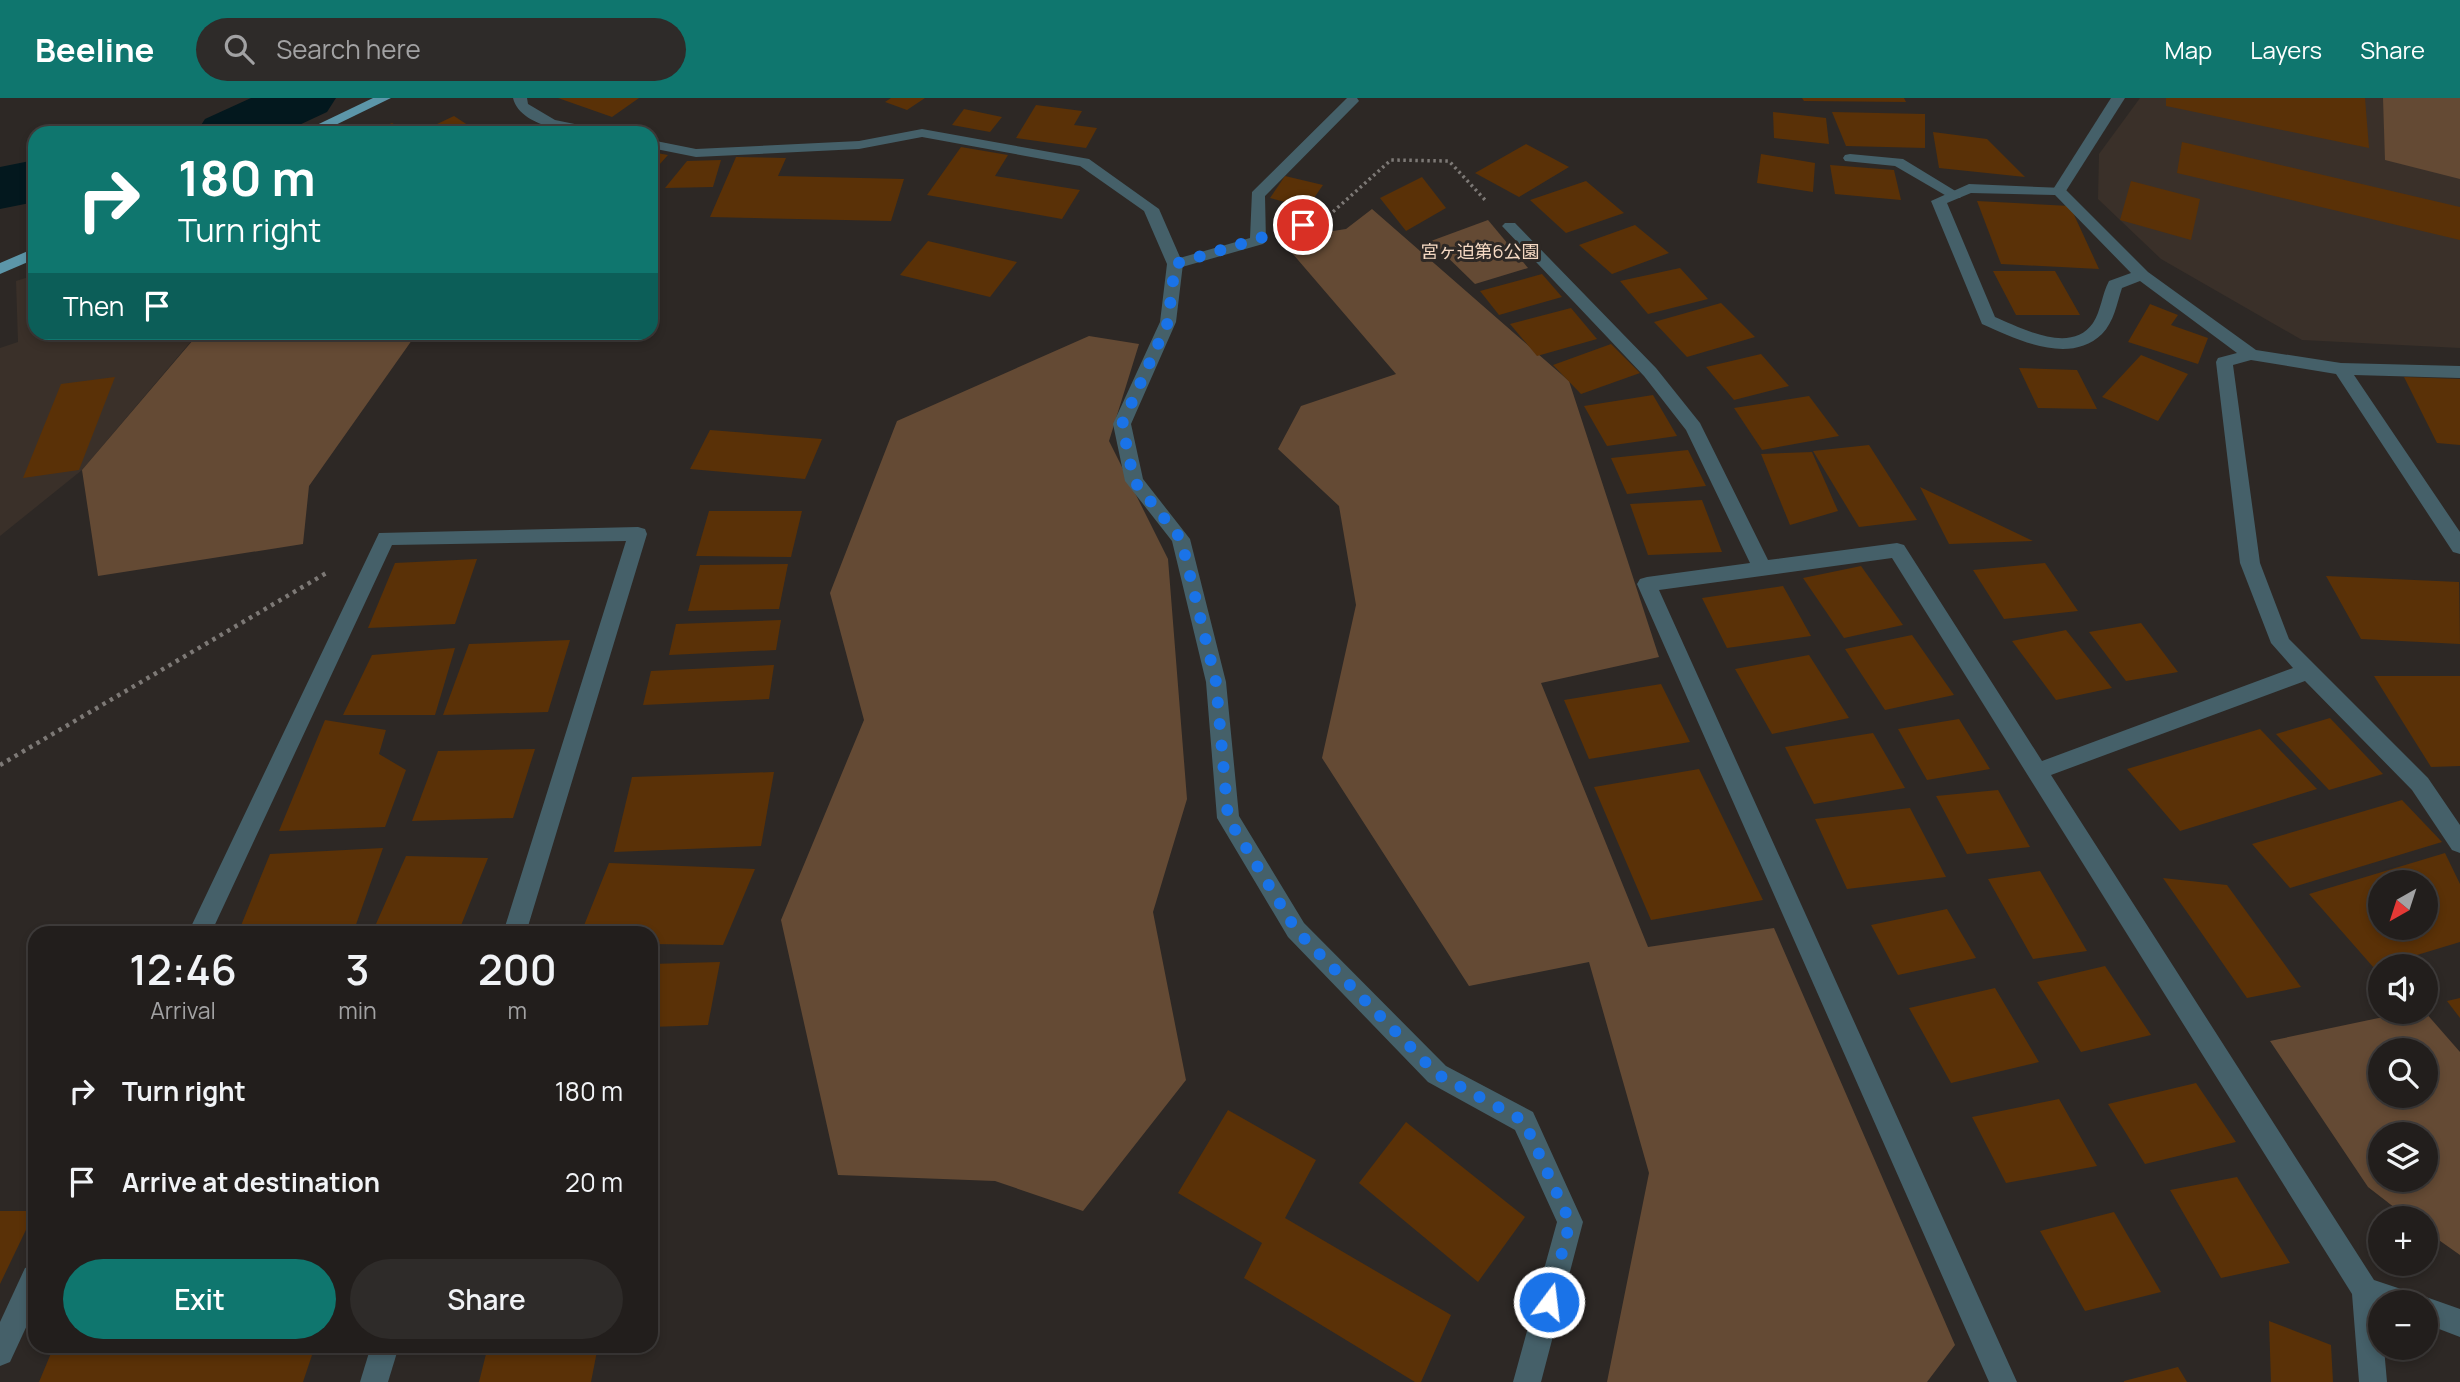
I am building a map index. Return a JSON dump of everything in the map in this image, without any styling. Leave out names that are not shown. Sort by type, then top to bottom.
[{"type":"main road","points":[[322,126],[384,98]]},
{"type":"main road","points":[[0,269],[28,256]]},
{"type":"street","points":[[520,98],[522,106],[551,124],[562,126]]},
{"type":"street","points":[[2059,191],[2118,98]]},
{"type":"street","points":[[1175,264],[1258,241],[1257,195],[1352,101]]},
{"type":"street","points":[[658,145],[696,153],[859,145],[922,133],[1084,162],[1151,209],[1175,264],[1168,322],[1122,424],[1134,481],[1181,539],[1216,682],[1228,818],[1296,930],[1324,959],[1437,1074],[1524,1121],[1570,1222],[1527,1382]]},
{"type":"street","points":[[1850,158],[1898,162],[1955,195]]},
{"type":"street","points":[[2142,275],[2115,285],[2097,329],[2077,341],[2037,342],[1988,320],[1939,201],[1969,188],[2059,191],[2142,275],[2251,355]]},
{"type":"street","points":[[1510,226],[1650,372],[1694,427],[1763,569]]},
{"type":"street","points":[[2460,372],[2341,369],[2251,355],[2224,362],[2250,563],[2281,643],[2420,783],[2460,844]]},
{"type":"street","points":[[2341,369],[2460,547]]},
{"type":"street","points":[[202,926],[386,538],[638,534],[516,926]]},
{"type":"street","points":[[2003,1382],[1647,584],[1897,551],[2365,1290],[2373,1382]]},
{"type":"street","points":[[2038,771],[2309,671]]},
{"type":"street","points":[[0,1352],[28,1293]]},
{"type":"street","points":[[2438,1315],[2460,1323]]},
{"type":"street","points":[[374,1382],[384,1353]]},
{"type":"path","points":[[1258,241],[1325,218],[1391,160],[1449,161],[1510,226]]},
{"type":"path","points":[[0,765],[386,538]]},
{"type":"shaded area","points":[[2140,98],[2460,98],[2460,348],[2302,340],[2161,259],[2098,199],[2099,154]]},
{"type":"shaded area","points":[[28,277],[28,340],[192,340],[82,470],[0,536],[0,348],[18,342],[16,281]]},
{"type":"green space","points":[[2383,98],[2460,98],[2460,179],[2385,160]]},
{"type":"green space","points":[[1372,209],[1569,381],[1659,657],[1541,683],[1648,947],[1774,928],[1955,1345],[1927,1382],[1607,1382],[1649,1173],[1589,962],[1469,986],[1322,758],[1356,605],[1339,506],[1278,449],[1301,406],[1396,374],[1280,239],[1346,229]]},
{"type":"green space","name":"宮ヶ迫第6公園","points":[[1488,220],[1528,268],[1475,284],[1431,241]]},
{"type":"green space","points":[[1089,336],[1139,344],[1109,441],[1168,559],[1187,799],[1153,912],[1186,1080],[1083,1211],[995,1181],[838,1175],[781,920],[864,720],[830,593],[897,421]]},
{"type":"green space","points":[[193,340],[412,340],[309,486],[303,544],[98,576],[82,470]]},
{"type":"green space","points":[[2368,1020],[2368,1024],[2436,1024],[2460,1052],[2460,1255],[2438,1239],[2438,1206],[2393,1206],[2374,1192],[2438,1192],[2438,1122],[2368,1122],[2368,1187],[2270,1041]]},
{"type":"building","points":[[558,98],[639,98],[612,117]]},
{"type":"building","points":[[891,98],[925,98],[907,110],[885,102]]},
{"type":"building","points":[[1802,98],[1904,98],[1906,102],[1804,101]]},
{"type":"building","points":[[2166,98],[2365,98],[2369,148],[2166,106]]},
{"type":"building","points":[[1036,105],[1082,111],[1074,125],[1097,128],[1086,148],[1016,138]]},
{"type":"building","points":[[964,109],[1002,117],[990,132],[952,125]]},
{"type":"building","points":[[1773,112],[1826,118],[1829,144],[1774,138]]},
{"type":"building","points":[[1832,112],[1925,114],[1925,148],[1846,146]]},
{"type":"building","points":[[454,116],[469,126],[433,126]]},
{"type":"building","points":[[1933,132],[1987,139],[2025,177],[1939,168]]},
{"type":"building","points":[[2182,142],[2460,207],[2460,240],[2177,173]]},
{"type":"building","points":[[1526,144],[1569,167],[1519,197],[1475,173]]},
{"type":"building","points":[[961,147],[1008,155],[995,176],[1080,190],[1062,219],[927,195]]},
{"type":"building","points":[[658,153],[668,155],[658,166]]},
{"type":"building","points":[[1761,154],[1815,163],[1813,192],[1757,183]]},
{"type":"building","points":[[736,157],[786,158],[778,176],[904,179],[891,221],[710,217]]},
{"type":"building","points":[[721,160],[713,187],[665,188],[687,161]]},
{"type":"building","points":[[1830,165],[1894,170],[1901,200],[1835,194]]},
{"type":"building","points":[[1285,176],[1323,185],[1307,208],[1270,198]]},
{"type":"building","points":[[1422,177],[1446,208],[1406,231],[1380,198]]},
{"type":"building","points":[[1586,181],[1624,213],[1566,233],[1530,200]]},
{"type":"building","points":[[2131,181],[2200,199],[2191,240],[2120,220]]},
{"type":"building","points":[[1977,201],[2070,206],[2099,269],[2001,264]]},
{"type":"building","points":[[1635,225],[1669,253],[1612,274],[1579,245]]},
{"type":"building","points":[[928,241],[1017,262],[990,297],[900,275]]},
{"type":"building","points":[[1680,268],[1708,299],[1648,314],[1620,281]]},
{"type":"building","points":[[1993,271],[2055,271],[2080,315],[2016,315]]},
{"type":"building","points":[[1542,274],[1562,297],[1499,315],[1480,291]]},
{"type":"building","points":[[1721,303],[1755,337],[1687,357],[1654,322]]},
{"type":"building","points":[[2150,304],[2178,315],[2171,325],[2208,338],[2198,364],[2128,342]]},
{"type":"building","points":[[1571,308],[1597,339],[1537,356],[1510,324]]},
{"type":"building","points":[[1611,344],[1640,373],[1581,394],[1553,365]]},
{"type":"building","points":[[1761,354],[1789,386],[1734,400],[1706,367]]},
{"type":"building","points":[[2141,355],[2188,374],[2158,421],[2102,397]]},
{"type":"building","points":[[2019,368],[2077,370],[2097,409],[2038,408]]},
{"type":"building","points":[[115,377],[79,470],[23,478],[61,384]]},
{"type":"building","points":[[2404,377],[2460,379],[2460,445],[2437,443]]},
{"type":"building","points":[[1653,395],[1677,436],[1607,446],[1584,406]]},
{"type":"building","points":[[1809,396],[1839,436],[1762,450],[1734,408]]},
{"type":"building","points":[[710,430],[822,439],[805,479],[690,469]]},
{"type":"building","points":[[1869,445],[1917,520],[1859,527],[1813,451]]},
{"type":"building","points":[[1688,450],[1706,486],[1627,494],[1611,458]]},
{"type":"building","points":[[1812,452],[1838,511],[1790,525],[1761,454]]},
{"type":"building","points":[[1920,487],[2033,541],[1949,544]]},
{"type":"building","points":[[1702,500],[1722,552],[1648,555],[1630,504]]},
{"type":"building","points":[[709,511],[802,511],[791,557],[696,556]]},
{"type":"building","points":[[477,559],[455,624],[368,628],[395,563]]},
{"type":"building","points":[[2045,563],[2078,611],[2004,619],[1973,570]]},
{"type":"building","points":[[788,564],[779,609],[688,611],[700,565]]},
{"type":"building","points":[[1861,566],[1903,625],[1844,638],[1803,578]]},
{"type":"building","points":[[2326,576],[2459,582],[2460,644],[2361,639]]},
{"type":"building","points":[[1783,586],[1811,636],[1727,648],[1702,598]]},
{"type":"building","points":[[781,620],[776,650],[669,655],[676,624]]},
{"type":"building","points":[[2141,623],[2178,672],[2126,681],[2089,632]]},
{"type":"building","points":[[2066,630],[2112,688],[2056,700],[2012,641]]},
{"type":"building","points":[[1912,635],[1954,695],[1885,710],[1845,649]]},
{"type":"building","points":[[570,640],[548,712],[443,715],[469,644]]},
{"type":"building","points":[[455,648],[435,715],[343,715],[372,655]]},
{"type":"building","points":[[1809,655],[1849,718],[1772,734],[1735,669]]},
{"type":"building","points":[[774,665],[769,699],[643,705],[651,671]]},
{"type":"building","points":[[2374,676],[2460,676],[2460,766],[2431,767]]},
{"type":"building","points":[[1661,684],[1690,742],[1589,759],[1564,700]]},
{"type":"building","points":[[2330,718],[2383,774],[2329,790],[2276,734]]},
{"type":"building","points":[[1959,719],[1990,769],[1927,780],[1898,729]]},
{"type":"building","points":[[325,720],[386,730],[379,754],[406,770],[385,827],[279,831]]},
{"type":"building","points":[[2260,729],[2317,789],[2180,831],[2127,769]]},
{"type":"building","points":[[1873,733],[1905,788],[1814,804],[1785,747]]},
{"type":"building","points":[[535,749],[513,818],[412,821],[438,751]]},
{"type":"building","points":[[1699,769],[1763,900],[1651,920],[1594,787]]},
{"type":"building","points":[[774,772],[761,846],[614,852],[632,777]]},
{"type":"building","points":[[1998,790],[2030,847],[1967,854],[1936,796]]},
{"type":"building","points":[[2402,800],[2442,842],[2290,888],[2252,844]]},
{"type":"building","points":[[1910,808],[1946,877],[1847,889],[1815,819]]},
{"type":"building","points":[[383,848],[355,926],[241,926],[270,854]]},
{"type":"building","points":[[2445,853],[2460,884],[2460,942],[2420,954],[2368,954],[2368,961],[2309,894],[2368,876],[2368,940],[2438,940],[2438,870],[2389,870]]},
{"type":"building","points":[[406,856],[488,858],[461,926],[375,926]]},
{"type":"building","points":[[609,863],[755,869],[723,945],[658,944],[658,926],[584,926]]},
{"type":"building","points":[[2040,871],[2087,951],[2033,959],[1988,879]]},
{"type":"building","points":[[2163,878],[2227,885],[2301,987],[2247,998]]},
{"type":"building","points":[[1947,909],[1976,958],[1898,975],[1871,925]]},
{"type":"building","points":[[720,962],[708,1025],[658,1027],[658,964]]},
{"type":"building","points":[[2105,966],[2151,1035],[2081,1052],[2037,982]]},
{"type":"building","points":[[1995,988],[2039,1062],[1951,1083],[1909,1008]]},
{"type":"building","points":[[2460,998],[2460,1018],[2447,1001]]},
{"type":"building","points":[[2196,1083],[2236,1142],[2145,1164],[2108,1104]]},
{"type":"building","points":[[2059,1099],[2097,1166],[2006,1183],[1972,1117]]},
{"type":"building","points":[[1228,1110],[1316,1160],[1285,1218],[1451,1315],[1421,1382],[1415,1382],[1244,1278],[1262,1243],[1178,1193]]},
{"type":"building","points":[[1406,1122],[1525,1217],[1478,1282],[1359,1183]]},
{"type":"building","points":[[2237,1177],[2290,1263],[2221,1278],[2170,1190]]},
{"type":"building","points":[[0,1211],[28,1211],[28,1226],[0,1284]]},
{"type":"building","points":[[2114,1212],[2161,1292],[2085,1311],[2040,1231]]},
{"type":"building","points":[[2269,1321],[2331,1345],[2333,1382],[2271,1382]]},
{"type":"building","points":[[51,1353],[313,1353],[303,1382],[39,1382]]},
{"type":"building","points":[[486,1353],[597,1353],[591,1382],[479,1382]]},
{"type":"building","points":[[2178,1367],[2187,1382],[2124,1382],[2124,1381]]},
{"type":"waterway","points":[[244,126],[304,98]]},
{"type":"waterway","points":[[0,188],[28,182]]},
{"type":"route","points":[[1303,225],[1258,241],[1175,264],[1168,322],[1122,424],[1134,481],[1181,539],[1216,682],[1228,818],[1296,930],[1437,1074],[1524,1121],[1570,1222],[1549,1302]]}]
